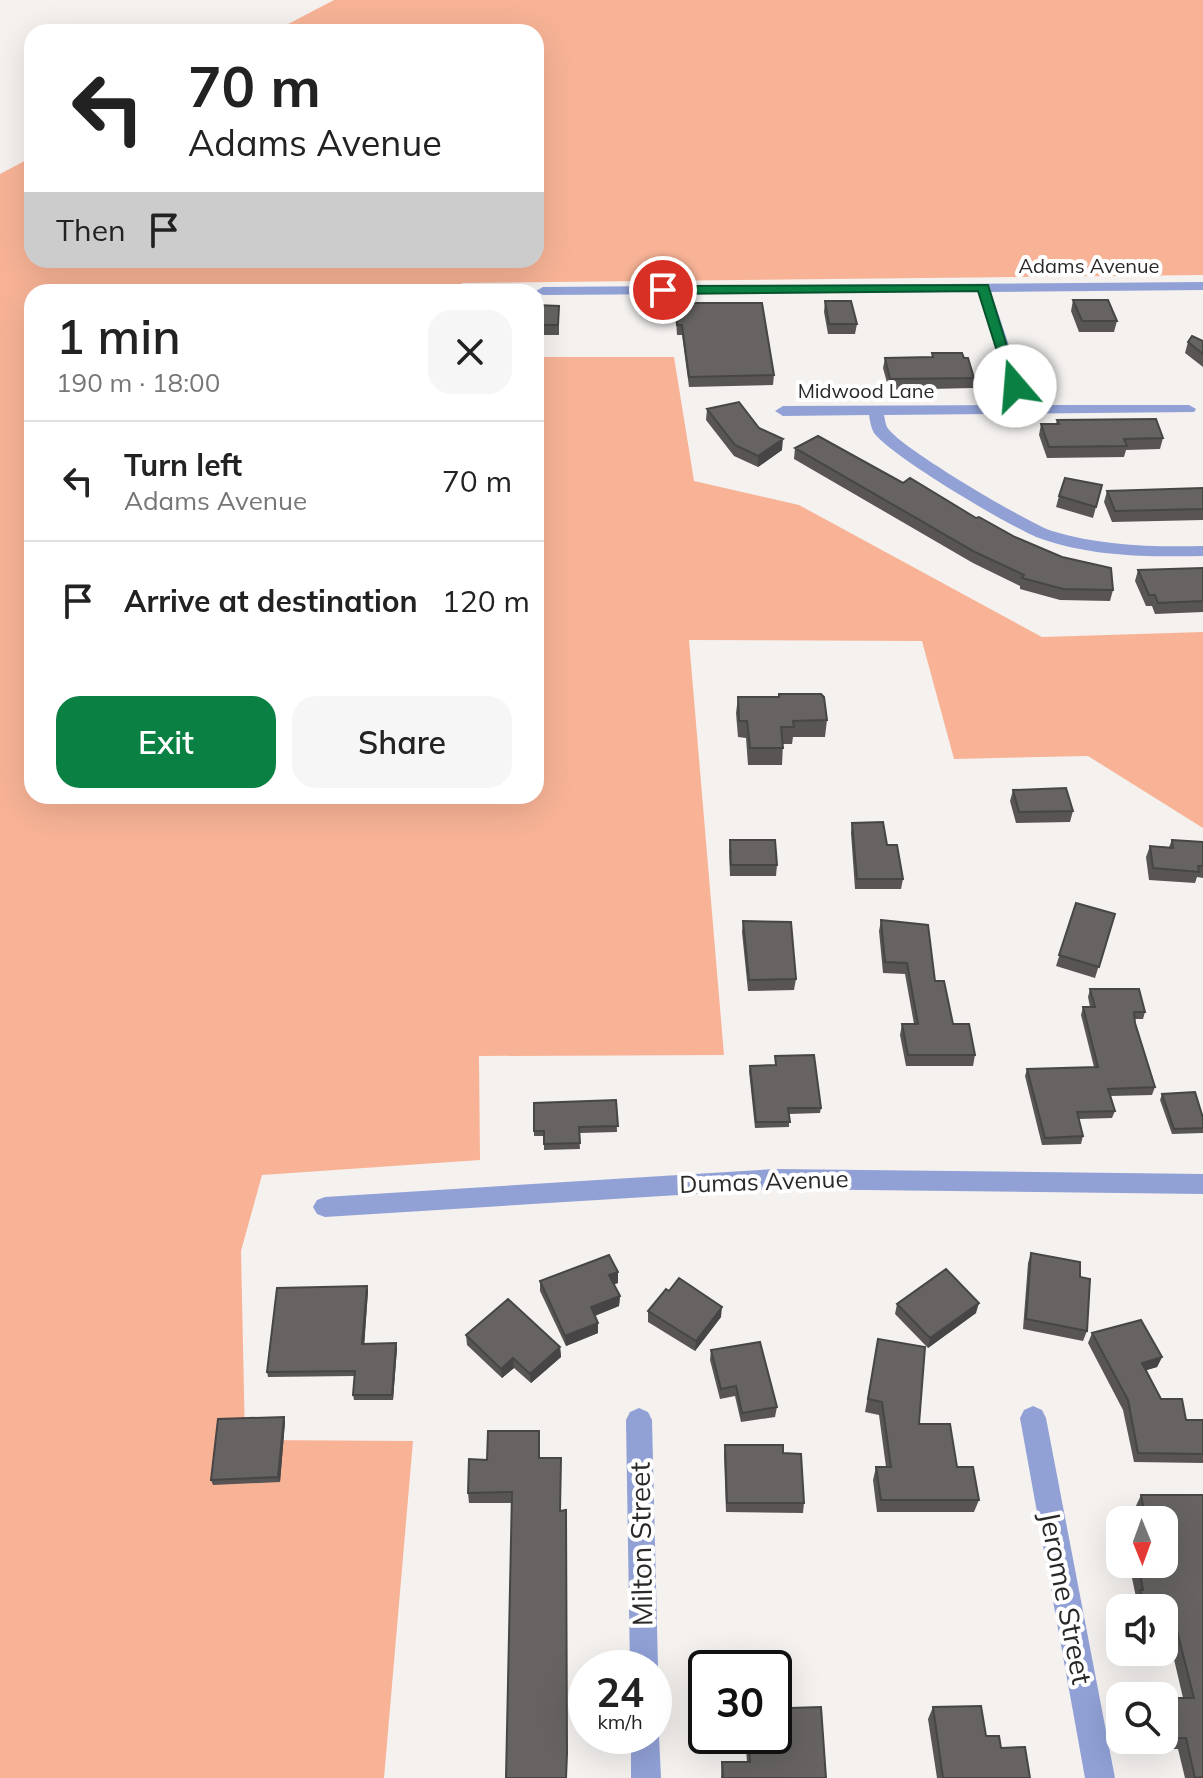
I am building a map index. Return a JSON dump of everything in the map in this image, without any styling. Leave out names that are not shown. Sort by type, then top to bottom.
[{"type":"street","name":"Adams Avenue","points":[[544,291],[1203,286]]},
{"type":"street","points":[[983,287],[1023,410]]},
{"type":"street","name":"Midwood Lane","points":[[783,411],[1189,409]]},
{"type":"street","points":[[876,411],[880,430],[902,449],[1044,534],[1128,552],[1203,551]]},
{"type":"street","name":"Dumas Avenue","points":[[325,1207],[775,1179],[1203,1184]]},
{"type":"street","name":"Jerome Street","points":[[1033,1418],[1100,1778]]},
{"type":"street","name":"Milton Street","points":[[639,1420],[644,1650]]},
{"type":"street","points":[[645,1754],[646,1778]]},
{"type":"shaded area","points":[[334,0],[1203,0],[1203,275],[462,284],[24,284],[24,804],[544,804],[544,357],[674,357],[694,481],[799,505],[1042,637],[1203,632],[1203,828],[1088,756],[954,759],[922,641],[689,640],[724,1055],[479,1056],[480,1160],[262,1175],[241,1251],[245,1440],[413,1441],[384,1778],[0,1778],[0,174],[24,161],[24,268],[544,268],[544,24],[288,24]]},
{"type":"building","points":[[1073,300],[1108,300],[1117,321],[1082,321]]},
{"type":"building","points":[[825,301],[851,301],[857,324],[829,324]]},
{"type":"building","points":[[675,303],[762,303],[774,375],[689,377],[682,325],[677,325]]},
{"type":"building","points":[[544,305],[559,306],[558,325],[544,325]]},
{"type":"building","points":[[1192,336],[1203,341],[1203,354],[1188,342]]},
{"type":"building","points":[[932,353],[962,353],[964,358],[968,358],[974,378],[890,379],[885,358],[933,357]]},
{"type":"building","points":[[739,402],[759,428],[783,439],[758,456],[735,445],[707,409]]},
{"type":"building","points":[[1156,419],[1163,438],[1124,439],[1127,446],[1049,447],[1041,424],[1059,424],[1057,420]]},
{"type":"building","points":[[818,436],[903,483],[910,478],[976,518],[1015,537],[1062,557],[1111,568],[1113,590],[1063,589],[1022,578],[1024,575],[975,552],[795,448]]},
{"type":"building","points":[[1065,478],[1102,485],[1096,507],[1059,496]]},
{"type":"building","points":[[1203,488],[1203,509],[1115,511],[1107,491]]},
{"type":"building","points":[[1203,568],[1203,601],[1158,603],[1155,595],[1149,595],[1138,570]]},
{"type":"building","points":[[779,694],[821,694],[827,720],[793,721],[794,727],[781,727],[783,748],[750,748],[747,721],[739,721],[738,697],[779,697]]},
{"type":"building","points":[[1066,788],[1073,811],[1019,812],[1013,790]]},
{"type":"building","points":[[883,822],[887,845],[897,845],[903,879],[857,879],[852,823]]},
{"type":"building","points":[[730,840],[775,840],[777,865],[731,865]]},
{"type":"building","points":[[1172,840],[1203,842],[1203,866],[1198,866],[1199,872],[1153,868],[1150,846],[1173,848]]},
{"type":"building","points":[[1076,903],[1115,914],[1099,967],[1059,955]]},
{"type":"building","points":[[881,920],[928,925],[935,981],[944,981],[953,1024],[969,1024],[975,1055],[908,1055],[902,1024],[918,1024],[907,963],[885,962]]},
{"type":"building","points":[[743,921],[791,922],[796,979],[749,980]]},
{"type":"building","points":[[1090,989],[1139,989],[1145,1012],[1134,1012],[1135,1023],[1155,1087],[1108,1089],[1115,1111],[1077,1112],[1083,1136],[1045,1138],[1027,1069],[1098,1067],[1083,1007],[1095,1007]]},
{"type":"building","points":[[814,1055],[821,1108],[788,1108],[790,1122],[756,1122],[750,1066],[776,1065],[775,1056]]},
{"type":"building","points":[[1195,1092],[1203,1128],[1174,1129],[1162,1094]]},
{"type":"building","points":[[616,1100],[618,1126],[579,1127],[580,1143],[544,1144],[544,1131],[534,1131],[534,1103]]},
{"type":"building","points":[[1031,1253],[1080,1262],[1080,1277],[1090,1279],[1087,1331],[1026,1319]]},
{"type":"building","points":[[609,1255],[618,1272],[609,1275],[620,1296],[591,1307],[598,1323],[565,1336],[540,1281]]},
{"type":"building","points":[[946,1269],[979,1303],[930,1338],[897,1304]]},
{"type":"building","points":[[679,1278],[722,1307],[696,1341],[648,1311]]},
{"type":"building","points":[[367,1286],[362,1344],[396,1343],[392,1395],[353,1395],[355,1371],[267,1372],[277,1288]]},
{"type":"building","points":[[508,1299],[560,1347],[530,1374],[513,1358],[501,1369],[466,1335]]},
{"type":"building","points":[[1141,1320],[1162,1357],[1142,1363],[1161,1399],[1182,1399],[1186,1420],[1203,1420],[1203,1454],[1138,1453],[1128,1400],[1092,1333]]},
{"type":"building","points":[[878,1339],[925,1347],[919,1424],[950,1424],[957,1467],[973,1467],[979,1500],[881,1500],[876,1467],[891,1467],[882,1402],[868,1399]]},
{"type":"building","points":[[760,1342],[777,1407],[742,1413],[736,1386],[721,1389],[711,1350]]},
{"type":"building","points":[[284,1417],[278,1477],[211,1480],[218,1419]]},
{"type":"building","points":[[488,1431],[539,1431],[539,1458],[561,1458],[560,1511],[566,1510],[566,1778],[506,1778],[512,1492],[468,1493],[469,1459],[487,1460]]},
{"type":"building","points":[[725,1445],[783,1445],[783,1453],[801,1454],[804,1503],[727,1503]]},
{"type":"building","points":[[1141,1495],[1203,1495],[1203,1777],[1195,1778],[1186,1738],[1178,1738],[1178,1698],[1194,1698],[1178,1635],[1178,1594],[1141,1594],[1140,1590],[1143,1590],[1141,1578],[1178,1578],[1178,1506],[1143,1506]]},
{"type":"building","points":[[981,1706],[986,1736],[999,1736],[1001,1748],[1025,1747],[1030,1778],[943,1778],[933,1707]]},
{"type":"building","points":[[821,1707],[826,1778],[723,1778],[722,1762],[750,1762],[749,1754],[792,1754],[792,1708]]},
{"type":"route","points":[[663,290],[983,287],[1015,386]]}]
